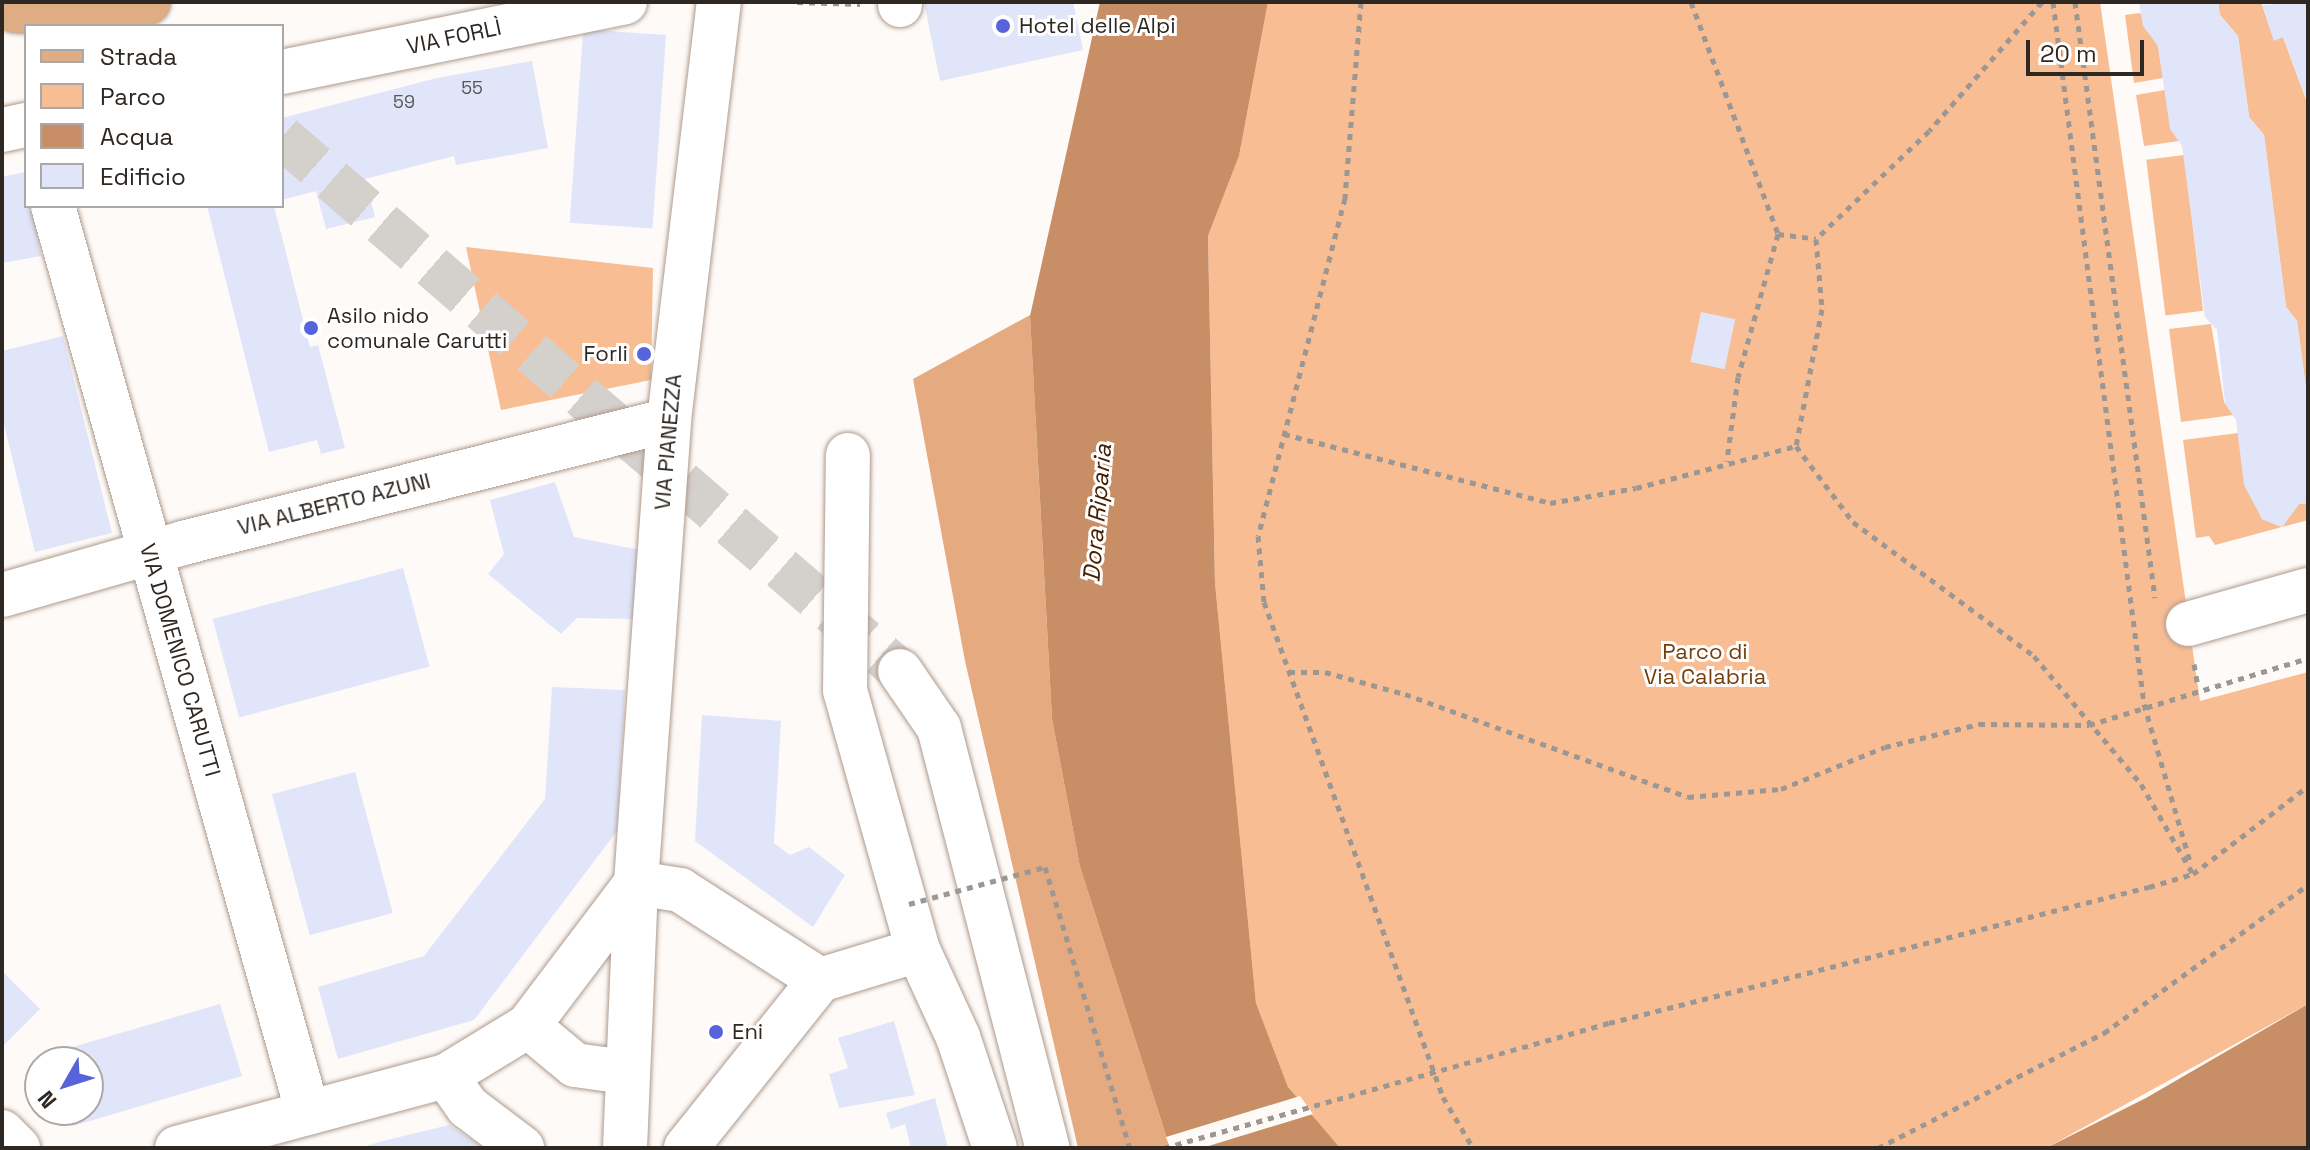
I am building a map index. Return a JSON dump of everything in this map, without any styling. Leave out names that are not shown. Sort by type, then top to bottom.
[{"type":"main road","points":[[4,2],[15,10],[73,14],[148,2]]},
{"type":"street","name":"VIA FORLÌ","points":[[284,72],[625,2]]},
{"type":"street","name":"VIA PIANEZZA","points":[[625,1148],[636,883],[669,420],[719,2]]},
{"type":"street","points":[[2,130],[24,125]]},
{"type":"street","name":"VIA DOMENICO CARUTTI","points":[[54,208],[308,1113]]},
{"type":"street","name":"VIA ALBERTO AZUNI","points":[[2,595],[150,551],[669,420]]},
{"type":"street","points":[[848,455],[845,691],[909,904],[918,950],[958,1037],[995,1148]]},
{"type":"street","points":[[2188,624],[2308,590]]},
{"type":"street","points":[[900,671],[939,728],[1048,1148]]},
{"type":"street","points":[[177,1148],[446,1076],[528,1026],[636,883],[680,890],[820,980]]},
{"type":"street","points":[[686,1148],[820,980],[918,950]]},
{"type":"street","points":[[528,1026],[575,1065],[626,1072]]},
{"type":"street","points":[[446,1076],[468,1107],[522,1148]]},
{"type":"street","points":[[2,1132],[18,1148]]},
{"type":"path","points":[[797,2],[900,3]]},
{"type":"path","points":[[1361,2],[1345,198],[1258,536],[1264,602],[1443,1097],[1473,1148]]},
{"type":"path","points":[[1691,2],[1778,234],[1738,377],[1727,461]]},
{"type":"path","points":[[1816,239],[1929,131],[2042,2]]},
{"type":"path","points":[[2053,2],[2144,704],[2193,874]]},
{"type":"path","points":[[2075,2],[2157,616],[2169,626],[2188,624],[2198,687]]},
{"type":"path","points":[[1778,234],[1816,239]]},
{"type":"path","points":[[1816,239],[1822,309],[1796,446],[1853,522],[2034,656],[2141,784],[2193,874]]},
{"type":"path","points":[[1284,434],[1550,503],[1636,488],[1727,461],[1796,446]]},
{"type":"path","points":[[1289,672],[1325,672],[1405,694],[1688,797],[1781,789],[1885,747],[1979,724],[2089,725],[2198,687],[2308,658]]},
{"type":"path","points":[[1164,1148],[1609,1023],[2193,874],[2308,786]]},
{"type":"path","points":[[909,904],[1045,867],[1130,1148]]},
{"type":"path","points":[[1878,1148],[2104,1033],[2308,885]]},
{"type":"green space","name":"Parco di Via Calabria","points":[[1268,2],[2100,2],[2200,701],[2308,672],[2308,1004],[2046,1148],[1340,1148],[1319,1129],[1288,1087],[1256,1003],[1215,583],[1208,236],[1239,156]]},
{"type":"green space","points":[[2218,2],[2261,2],[2274,40],[2283,37],[2308,105],[2308,403],[2297,321],[2286,307],[2264,135],[2249,117],[2238,36],[2220,15]]},
{"type":"green space","points":[[2140,13],[2158,46],[2163,78],[2134,83],[2125,15]]},
{"type":"green space","points":[[2165,90],[2179,141],[2144,146],[2136,95]]},
{"type":"green space","points":[[2184,155],[2203,311],[2165,315],[2146,160]]},
{"type":"green space","points":[[466,247],[653,268],[651,380],[501,410]]},
{"type":"green space","points":[[2211,324],[2224,402],[2233,415],[2181,422],[2169,329]]},
{"type":"green space","points":[[2238,433],[2262,519],[2282,527],[2215,545],[2209,536],[2196,538],[2183,440]]},
{"type":"green space","points":[[2308,503],[2308,520],[2282,527],[2299,504]]},
{"type":"shaded area","points":[[1030,315],[1052,719],[1080,867],[1170,1148],[1078,1148],[965,661],[913,379]]},
{"type":"water","name":"Dora Riparia","points":[[1100,2],[1268,2],[1239,156],[1208,236],[1215,583],[1256,1003],[1288,1087],[1340,1148],[1170,1148],[1080,867],[1052,719],[1030,316]]},
{"type":"water","points":[[2308,1004],[2308,1148],[2046,1148],[2146,1098]]},
{"type":"pier","points":[[1300,1096],[1313,1114],[1202,1148],[1170,1148],[1166,1137]]},
{"type":"building","name":"Hotel delle Alpi","points":[[924,2],[1073,2],[1083,50],[940,81]]},
{"type":"building","points":[[2139,2],[2218,2],[2220,15],[2238,36],[2249,117],[2264,135],[2286,307],[2297,321],[2308,403],[2308,503],[2299,504],[2282,527],[2262,519],[2244,485],[2236,420],[2225,403],[2217,330],[2205,317],[2182,146],[2170,129],[2158,46],[2143,26]]},
{"type":"building","points":[[2308,2],[2308,104],[2283,37],[2274,41],[2262,5]]},
{"type":"building","points":[[583,29],[666,35],[652,229],[570,223]]},
{"type":"building","points":[[532,61],[548,148],[456,165],[454,156],[365,179],[375,217],[326,229],[316,191],[284,199],[284,117],[437,78]]},
{"type":"building","points":[[24,172],[24,208],[31,208],[41,256],[2,263],[2,177]]},
{"type":"building","points":[[208,208],[275,208],[310,347],[318,345],[345,448],[321,454],[317,440],[269,452]]},
{"type":"building","points":[[1701,312],[1735,319],[1725,369],[1690,362]]},
{"type":"building","points":[[63,336],[112,533],[35,552],[2,416],[2,351]]},
{"type":"building","points":[[555,482],[574,537],[640,550],[634,619],[577,618],[561,634],[488,574],[504,554],[490,500]]},
{"type":"building","points":[[403,568],[429,667],[239,718],[213,619]]},
{"type":"building","points":[[552,687],[625,690],[617,831],[474,1020],[338,1059],[318,987],[424,956],[545,799]]},
{"type":"building","points":[[702,715],[781,721],[774,843],[790,855],[809,847],[845,875],[813,927],[695,841]]},
{"type":"building","points":[[355,772],[393,913],[310,935],[272,794]]},
{"type":"building","points":[[2,971],[40,1009],[2,1047]]},
{"type":"building","points":[[220,1004],[242,1076],[104,1117],[104,1046],[76,1046]]},
{"type":"building","points":[[894,1021],[915,1095],[839,1108],[829,1074],[848,1068],[838,1038]]},
{"type":"building","points":[[935,1098],[948,1148],[911,1148],[905,1124],[891,1129],[886,1113]]},
{"type":"building","points":[[449,1125],[484,1148],[359,1148],[383,1141]]},
{"type":"tunnel","points":[[284,139],[900,671]]},
{"type":"place","name":"Hotel delle Alpi","points":[[1003,26]]},
{"type":"place","name":"Asilo nido comunale Carutti","points":[[311,328]]},
{"type":"place","name":"Forli","points":[[644,354]]},
{"type":"place","name":"Eni","points":[[716,1032]]}]
